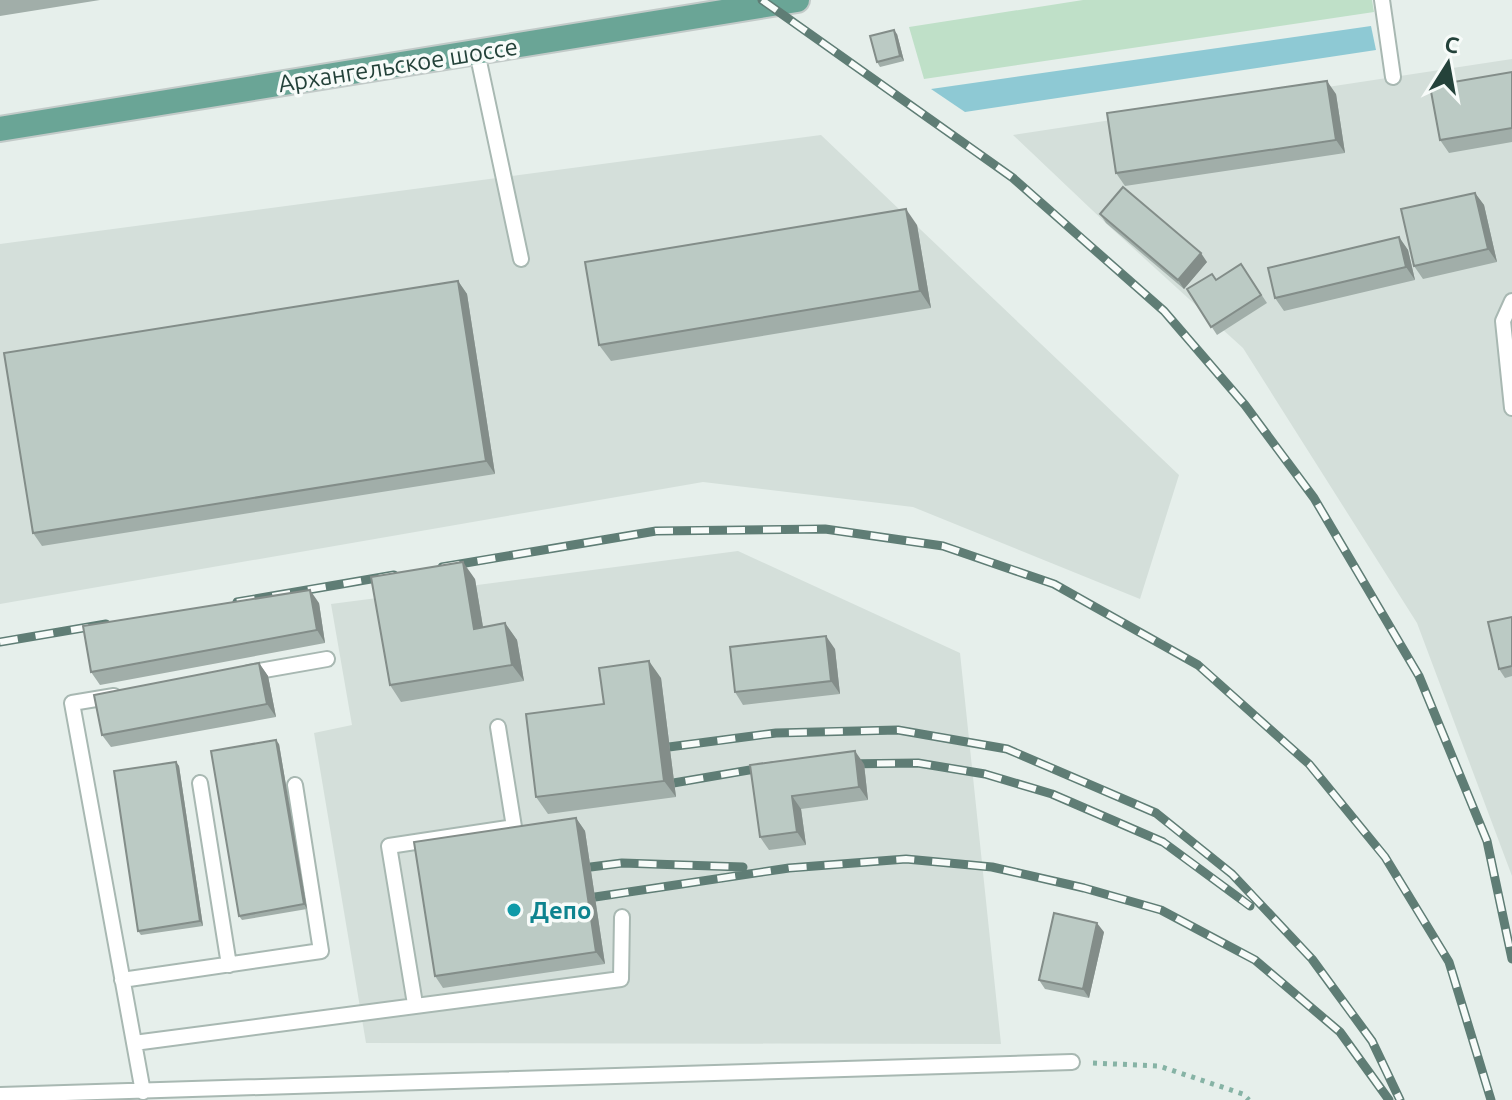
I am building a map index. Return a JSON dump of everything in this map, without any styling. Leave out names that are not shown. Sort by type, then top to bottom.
[{"type":"main road","name":"Архангельское шоссе","points":[[0,129],[797,0]]},
{"type":"lane","points":[[1382,0],[1393,77]]},
{"type":"lane","points":[[477,52],[521,259]]},
{"type":"lane","points":[[1512,301],[1503,321],[1512,408]]},
{"type":"lane","points":[[237,675],[327,659]]},
{"type":"lane","points":[[132,693],[72,703],[143,1092]]},
{"type":"lane","points":[[415,1004],[389,846],[514,827],[498,727]]},
{"type":"lane","points":[[200,783],[229,965]]},
{"type":"lane","points":[[122,980],[321,951],[295,785]]},
{"type":"lane","points":[[134,1043],[621,979],[622,917]]},
{"type":"lane","points":[[0,1095],[1072,1062]]},
{"type":"path","points":[[1072,1062],[1159,1066],[1243,1094],[1249,1100]]},
{"type":"shaded area","points":[[1512,59],[1512,876],[1417,623],[1243,348],[1013,135]]},
{"type":"shaded area","points":[[821,135],[1179,475],[1140,599],[913,507],[703,482],[0,604],[0,244]]},
{"type":"shaded area","points":[[738,551],[960,653],[1001,1044],[366,1043],[314,733],[352,725],[331,604]]},
{"type":"green space","points":[[1083,0],[1372,0],[1374,12],[924,79],[909,27]]},
{"type":"water","points":[[1371,26],[1376,50],[965,112],[931,89]]},
{"type":"building","points":[[894,30],[900,56],[877,62],[870,36]]},
{"type":"building","points":[[1512,72],[1512,128],[1440,140],[1430,86]]},
{"type":"building","points":[[1327,81],[1336,140],[1116,173],[1107,113]]},
{"type":"building","points":[[1123,187],[1201,253],[1178,280],[1100,214]]},
{"type":"building","points":[[1475,193],[1488,249],[1414,266],[1401,209]]},
{"type":"building","points":[[906,209],[920,291],[599,345],[585,262]]},
{"type":"building","points":[[1399,237],[1406,267],[1275,298],[1268,268]]},
{"type":"building","points":[[1241,264],[1261,295],[1211,327],[1187,289],[1212,274],[1216,280]]},
{"type":"building","points":[[458,281],[486,461],[33,533],[4,353]]},
{"type":"building","points":[[463,562],[474,629],[505,623],[512,665],[390,685],[371,577]]},
{"type":"building","points":[[310,590],[317,630],[91,672],[83,626]]},
{"type":"building","points":[[1512,617],[1512,666],[1499,669],[1488,622]]},
{"type":"building","points":[[826,636],[831,681],[735,692],[730,647]]},
{"type":"building","points":[[649,661],[664,781],[536,797],[526,714],[604,704],[599,668]]},
{"type":"building","points":[[259,663],[267,704],[102,735],[94,695]]},
{"type":"building","points":[[276,740],[304,904],[239,916],[211,751]]},
{"type":"building","points":[[855,751],[859,787],[792,796],[797,832],[760,837],[750,765]]},
{"type":"building","points":[[176,762],[200,921],[138,931],[114,771]]},
{"type":"building","name":"Депо","points":[[576,818],[596,952],[435,976],[414,842]]},
{"type":"building","points":[[1054,913],[1097,923],[1083,989],[1039,980]]},
{"type":"railway","points":[[762,0],[1013,178],[1164,311],[1245,405],[1314,498],[1419,676],[1487,841],[1512,959]]},
{"type":"railway","points":[[442,567],[656,531],[825,529],[943,546],[1054,584],[1198,665],[1309,764],[1385,857],[1449,962],[1491,1100]]},
{"type":"railway","points":[[237,602],[394,575]]},
{"type":"railway","points":[[0,642],[106,624]]},
{"type":"railway","points":[[646,750],[776,733],[898,730],[1007,749],[1156,813],[1232,874],[1312,959],[1372,1041],[1400,1100]]},
{"type":"railway","points":[[841,764],[918,763],[985,774],[1052,794],[1163,842],[1250,906]]},
{"type":"railway","points":[[650,787],[773,766]]},
{"type":"railway","points":[[575,900],[789,868],[906,859],[992,867],[1084,888],[1161,910],[1255,960],[1340,1032],[1389,1100]]},
{"type":"railway","points":[[567,870],[622,863],[743,867]]},
{"type":"place","name":"Депо","points":[[514,910]]}]
